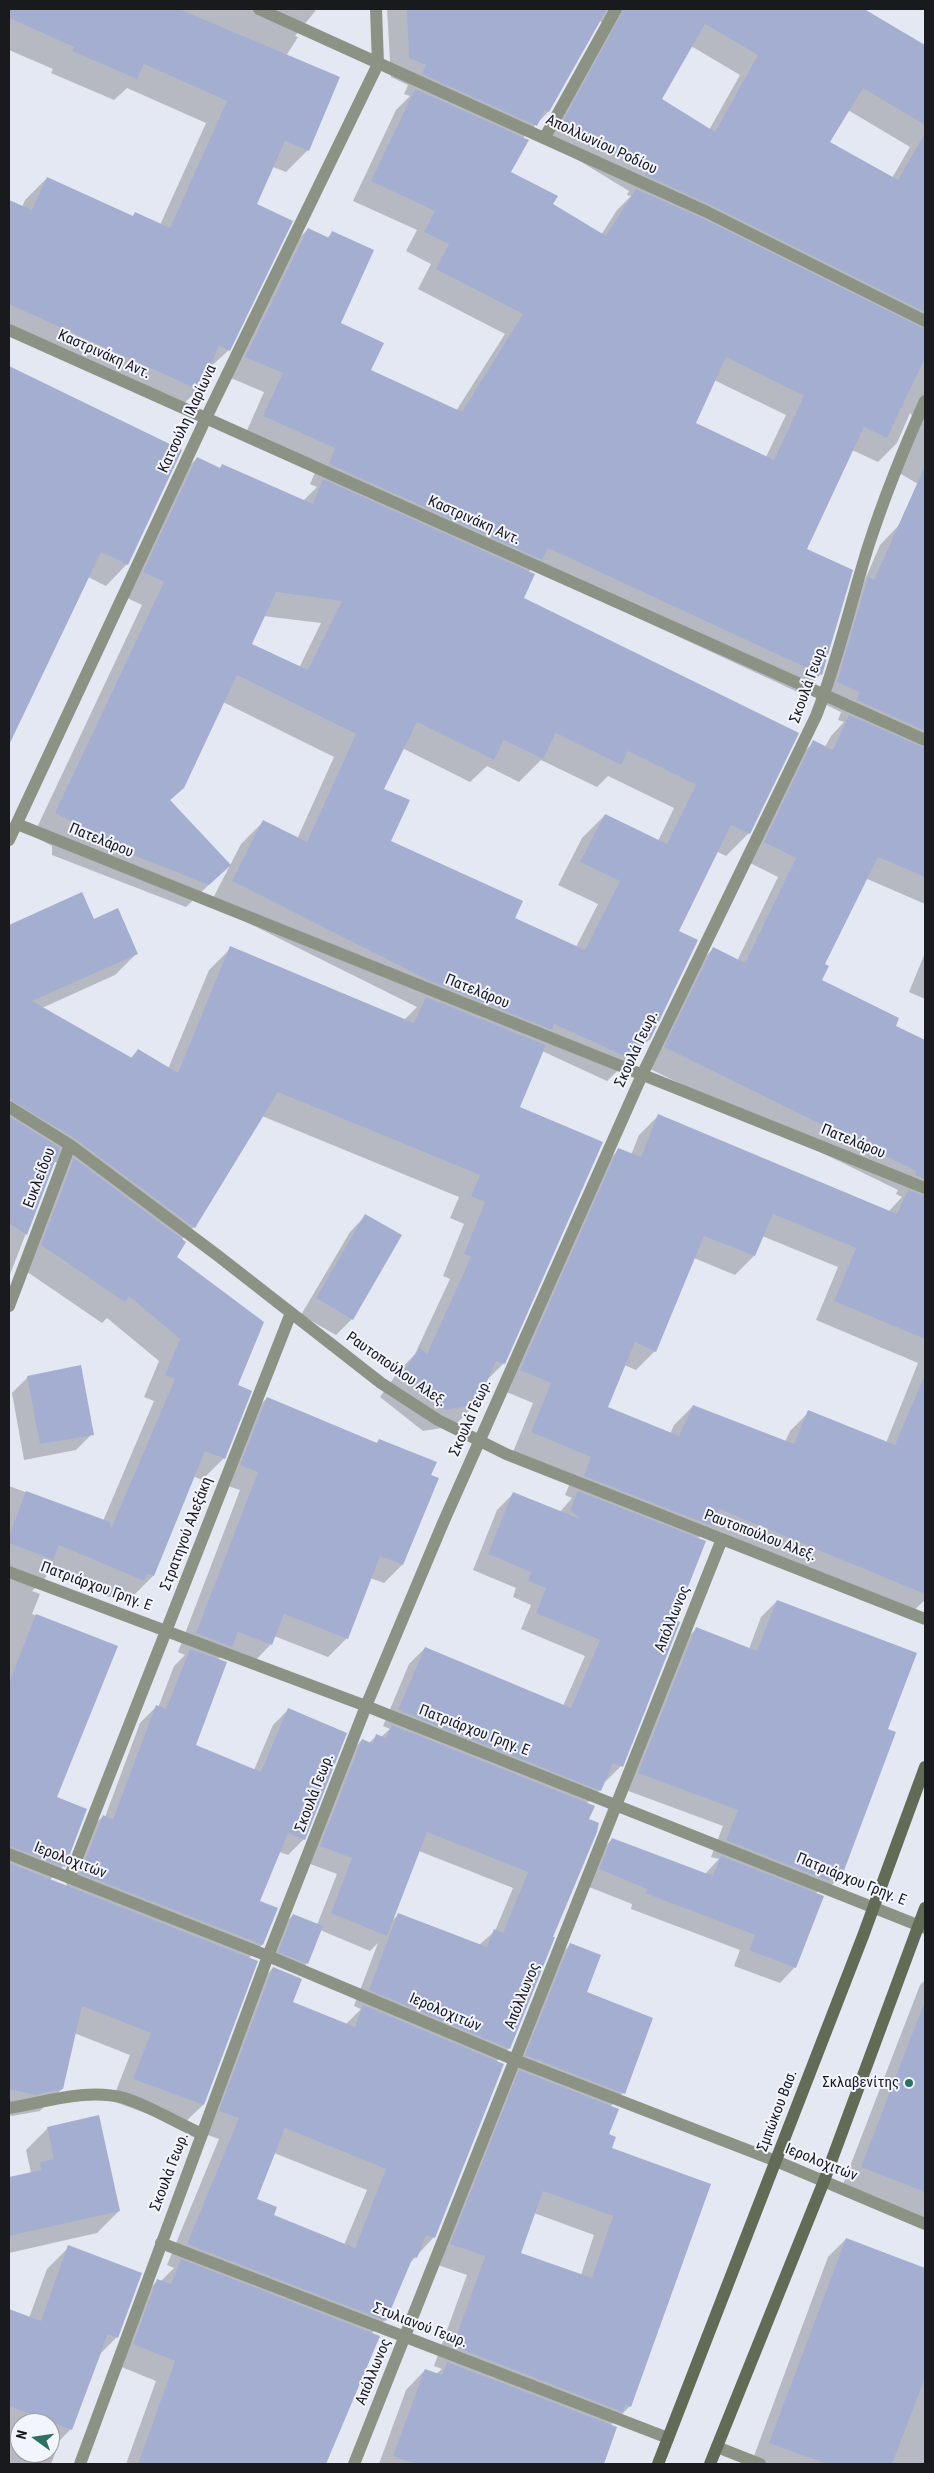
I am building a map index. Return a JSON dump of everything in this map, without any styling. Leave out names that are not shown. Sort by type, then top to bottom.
[{"type":"main road","name":"Σμπώκου Βασ.","points":[[658,2464],[776,2162],[925,1767]]},
{"type":"main road","points":[[710,2464],[824,2181],[922,1927],[925,1908]]},
{"type":"street","name":"Απολλωνίου Ροδίου","points":[[259,9],[707,212],[925,321]]},
{"type":"street","name":"Κατσούλη Ιλαρίωνα","points":[[9,840],[206,418],[378,64],[376,9]]},
{"type":"street","points":[[545,137],[616,9]]},
{"type":"street","name":"Καστρινάκη Αντ.","points":[[9,330],[925,740]]},
{"type":"street","name":"Σκουλά Γεωρ.","points":[[80,2464],[268,1956],[366,1706],[478,1442],[642,1075],[824,696],[869,544],[889,488],[925,401]]},
{"type":"street","name":"Πατελάρου","points":[[16,824],[925,1188]]},
{"type":"street","name":"Ραυτοπούλου Αλεξ.","points":[[9,1107],[70,1145],[407,1402],[478,1442],[925,1619]]},
{"type":"street","name":"Ευκλείδου","points":[[9,1306],[70,1145]]},
{"type":"street","points":[[9,1268],[21,1273]]},
{"type":"street","name":"Στρατηγού Αλεξάκη","points":[[70,1878],[291,1313]]},
{"type":"street","name":"Απόλλωνος","points":[[354,2464],[722,1539]]},
{"type":"street","name":"Πατριάρχου Γρηγ. Ε","points":[[9,1572],[366,1706],[874,1906],[922,1927]]},
{"type":"street","name":"Ιερολοχιτών","points":[[9,1854],[268,1956],[515,2060],[824,2181],[925,2224]]},
{"type":"street","points":[[9,2108],[73,2096],[107,2095],[125,2099],[202,2134]]},
{"type":"street","name":"Στυλιανού Γεωρ.","points":[[161,2243],[668,2438]]},
{"type":"street","points":[[716,2448],[760,2464]]},
{"type":"building","points":[[9,9],[179,9],[340,77],[309,151],[285,141],[257,204],[293,221],[230,351],[219,346],[199,390],[9,304],[9,200],[32,210],[47,177],[133,216],[135,212],[170,228],[227,101],[144,64],[137,79],[72,51],[74,47],[9,18]]},
{"type":"building","points":[[407,9],[607,9],[549,112],[545,110],[537,126],[422,74],[426,65],[409,58]]},
{"type":"building","points":[[624,9],[864,9],[925,45],[925,125],[863,88],[830,142],[898,180],[925,133],[925,312],[711,205],[645,175],[647,171],[563,121]],"holes":[[[705,24],[758,55],[715,132],[662,99]]]},
{"type":"building","points":[[415,89],[529,140],[511,172],[558,196],[553,204],[606,236],[636,189],[704,219],[925,329],[925,358],[887,438],[864,427],[807,549],[853,570],[822,675],[548,548],[542,560],[329,464],[335,448],[263,416],[283,373],[245,357],[308,228],[329,238],[332,231],[374,250],[341,323],[384,343],[371,370],[462,412],[523,314],[436,269],[449,244],[424,232],[435,211],[371,181]],"holes":[[[726,357],[804,396],[774,460],[696,423]]]},
{"type":"building","points":[[9,366],[182,450],[128,565],[101,552],[9,745]]},
{"type":"building","points":[[197,457],[220,468],[222,464],[313,504],[323,479],[535,574],[524,598],[799,733],[750,834],[731,825],[679,931],[698,940],[650,1040],[642,1036],[631,1059],[554,1024],[552,1030],[430,981],[232,881],[263,820],[307,842],[356,734],[237,675],[184,788],[170,800],[231,865],[209,885],[75,832],[75,823],[55,813],[164,582],[143,572]],"holes":[[[276,592],[342,601],[308,670],[252,644]],[[417,722],[494,760],[504,740],[543,759],[556,733],[621,765],[628,751],[696,785],[667,844],[605,814],[580,862],[620,881],[585,950],[515,918],[523,901],[391,841],[410,800],[384,789]]]},
{"type":"building","points":[[925,466],[925,731],[857,700],[859,692],[837,682],[868,577],[874,580]]},
{"type":"building","points":[[849,715],[925,748],[925,877],[878,857],[825,964],[829,966],[822,980],[899,1018],[896,1026],[925,1040],[925,1179],[915,1175],[916,1171],[664,1047],[713,947],[745,963],[796,858],[764,842],[813,740],[833,750]]},
{"type":"building","points":[[82,892],[94,919],[118,908],[138,954],[32,1001],[132,1058],[138,1049],[178,1073],[230,946],[414,1023],[426,997],[546,1045],[520,1107],[603,1142],[505,1364],[496,1361],[477,1404],[445,1410],[401,1375],[420,1348],[427,1354],[471,1257],[464,1254],[485,1202],[471,1196],[480,1175],[278,1092],[195,1228],[74,1138],[9,1099],[9,925]]},
{"type":"building","points":[[658,1114],[897,1214],[908,1190],[925,1196],[925,1339],[834,1301],[856,1248],[773,1214],[755,1256],[704,1236],[656,1352],[635,1342],[608,1407],[679,1436],[693,1405],[794,1444],[808,1410],[895,1445],[925,1374],[925,1594],[719,1509],[712,1526],[584,1476],[591,1457],[531,1432],[551,1383],[520,1370],[618,1148],[641,1157]]},
{"type":"building","points":[[9,1116],[60,1148],[27,1235],[9,1223]]},
{"type":"building","points":[[74,1158],[186,1242],[177,1257],[264,1322],[238,1385],[252,1391],[225,1459],[205,1451],[154,1576],[147,1574],[144,1581],[59,1545],[53,1560],[9,1543],[9,1536],[26,1491],[110,1522],[111,1529],[175,1379],[165,1375],[180,1339],[129,1296],[125,1302],[41,1245]]},
{"type":"building","points":[[365,1214],[402,1235],[353,1320],[316,1298]]},
{"type":"building","points":[[81,1365],[94,1435],[40,1444],[27,1376]]},
{"type":"building","points":[[267,1397],[377,1443],[379,1439],[437,1462],[431,1475],[439,1478],[403,1565],[380,1556],[348,1639],[284,1614],[272,1645],[238,1632],[232,1647],[196,1633],[258,1472],[240,1465]]},
{"type":"building","points":[[578,1491],[706,1541],[675,1620],[680,1622],[623,1767],[613,1763],[601,1791],[398,1710],[425,1647],[571,1708],[600,1640],[536,1613],[546,1588],[528,1581],[531,1572],[488,1554],[513,1492],[580,1519],[570,1510]]},
{"type":"building","points":[[777,1600],[917,1653],[888,1729],[896,1732],[842,1876],[832,1873],[829,1881],[726,1840],[738,1810],[638,1773],[696,1627],[757,1651]]},
{"type":"building","points":[[36,1614],[118,1646],[57,1797],[87,1809],[65,1867],[9,1846],[9,1683]]},
{"type":"building","points":[[190,1649],[227,1662],[196,1745],[261,1772],[288,1708],[347,1733],[305,1840],[288,1833],[260,1901],[278,1908],[263,1945],[80,1873],[103,1815],[113,1819],[156,1705],[166,1709]]},
{"type":"building","points":[[392,1725],[595,1806],[589,1819],[599,1823],[597,1832],[553,1937],[555,1937],[510,2049],[369,1990],[398,1913],[487,1947],[494,1929],[503,1933],[528,1872],[427,1832],[387,1936],[331,1913],[352,1858],[320,1846],[362,1739],[373,1744],[376,1734],[386,1738]]},
{"type":"building","points":[[612,1838],[713,1876],[721,1856],[824,1896],[796,1968],[749,1950],[755,1935],[645,1893],[647,1889],[599,1869]]},
{"type":"building","points":[[9,1863],[258,1961],[204,2105],[133,2079],[151,2033],[82,2006],[63,2089],[35,2095],[9,2089]]},
{"type":"building","points":[[293,1914],[323,1926],[308,1964],[278,1952]]},
{"type":"building","points":[[570,1943],[601,1955],[587,1992],[653,2018],[625,2094],[525,2055]]},
{"type":"building","points":[[273,1967],[302,1979],[293,2002],[355,2027],[363,2005],[504,2064],[435,2238],[426,2235],[417,2258],[413,2257],[386,2321],[187,2244],[239,2118],[219,2111]],"holes":[[[285,2128],[386,2169],[355,2248],[274,2215],[277,2207],[257,2199]]]},
{"type":"building","name":"Σκλαβενίτης","points":[[923,2006],[925,2007],[925,2192],[861,2167]]},
{"type":"building","points":[[519,2070],[619,2109],[609,2134],[616,2137],[612,2148],[711,2184],[631,2407],[626,2404],[623,2412],[453,2346],[485,2256],[450,2244]],"holes":[[[543,2191],[613,2216],[592,2278],[521,2253]]]},
{"type":"building","points":[[99,2115],[120,2211],[9,2236],[9,2177],[41,2170],[40,2162],[54,2159],[47,2127]]},
{"type":"building","points":[[846,2238],[925,2268],[925,2378],[892,2464],[827,2464],[769,2443]]},
{"type":"building","points":[[68,2245],[142,2273],[118,2338],[108,2334],[72,2430],[60,2425],[60,2413],[27,2413],[9,2406],[9,2309],[41,2321]]},
{"type":"building","points":[[181,2259],[380,2336],[326,2464],[138,2464],[175,2361],[133,2344],[157,2279],[171,2284]]},
{"type":"building","points":[[447,2362],[617,2427],[604,2464],[416,2464],[393,2456],[425,2369],[442,2375]]},
{"type":"place","name":"Σκλαβενίτης","points":[[909,2083]]}]
